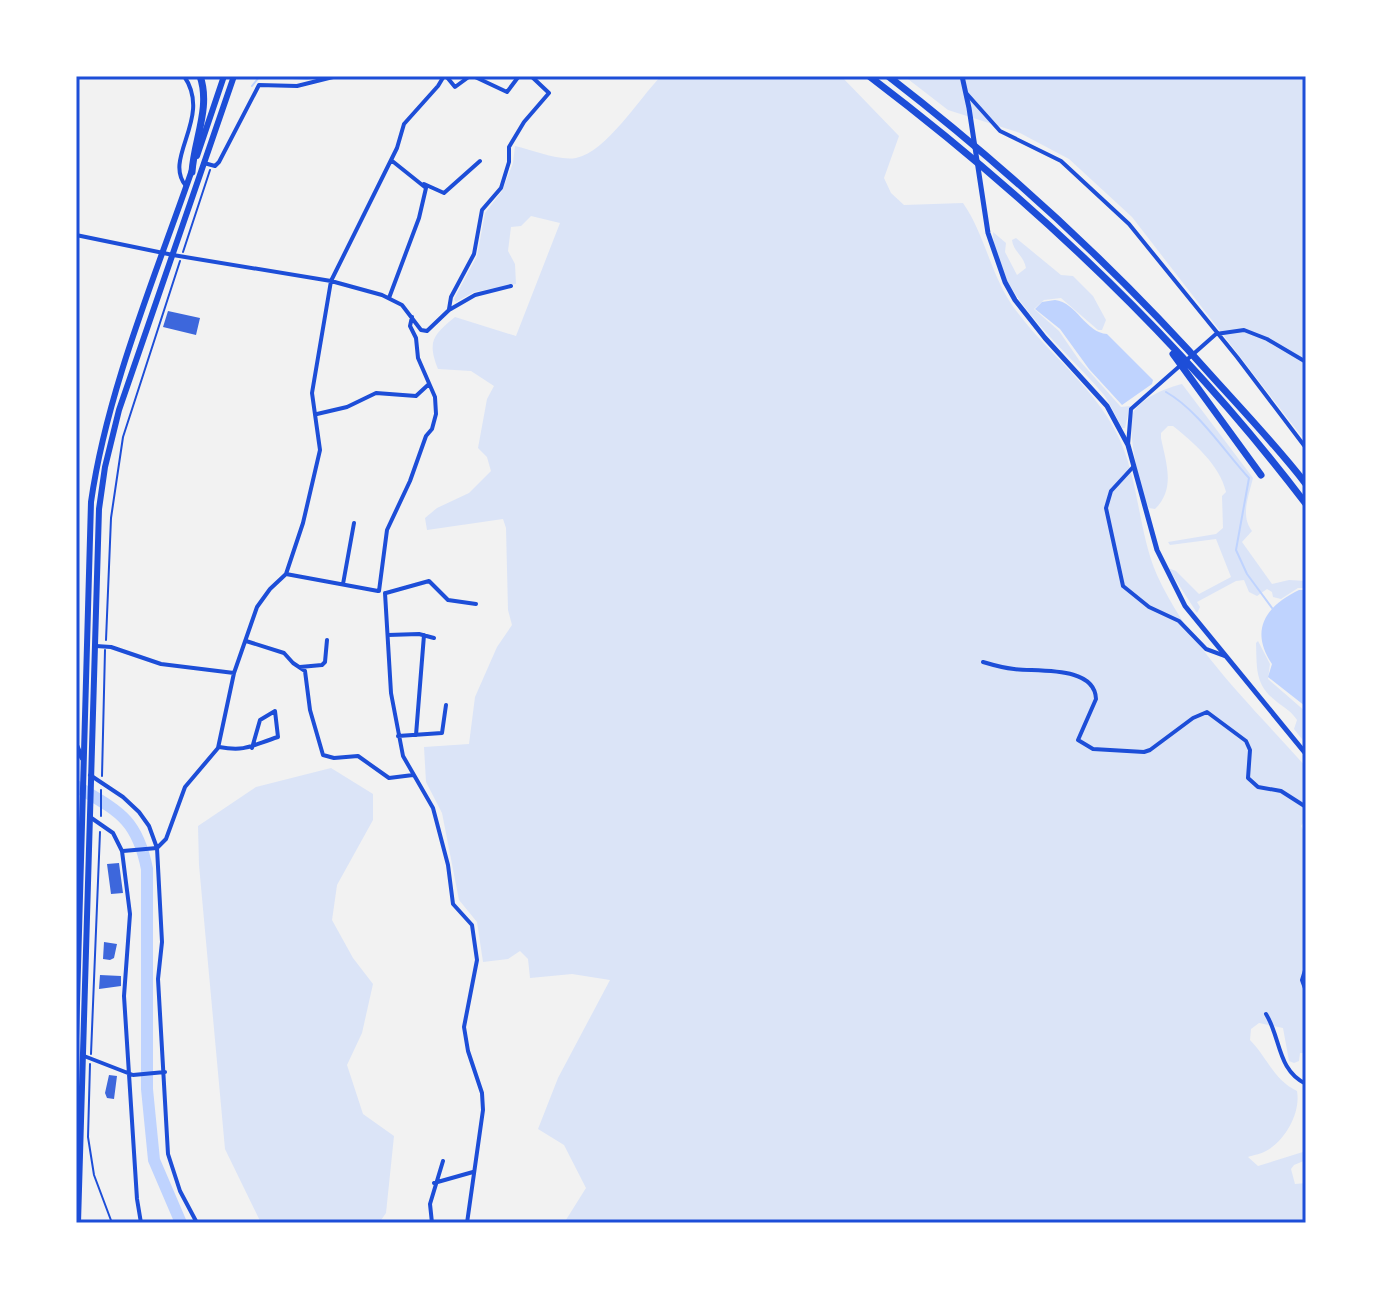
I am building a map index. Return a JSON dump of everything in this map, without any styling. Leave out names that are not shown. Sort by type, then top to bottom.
[{"type":"highway","points":[[192,172],[193,151],[204,106],[200,76]]},
{"type":"highway","points":[[869,76],[1024,204],[1167,342],[1253,438],[1306,504]]},
{"type":"highway","points":[[888,76],[980,151],[1090,249],[1180,340],[1306,483]]},
{"type":"highway","points":[[1167,342],[1177,361],[1261,475]]},
{"type":"main road","points":[[78,1223],[87,1057],[78,885],[90,777],[86,615],[91,502],[107,435],[224,76]]},
{"type":"main road","points":[[76,1039],[84,811],[80,718],[94,646],[99,509],[107,435],[208,164],[234,76]]},
{"type":"main road","points":[[76,614],[95,616]]},
{"type":"street","points":[[184,76],[194,100],[194,111],[178,168],[180,179],[186,187]]},
{"type":"street","points":[[208,164],[215,166],[219,162],[257,85],[297,86],[337,76]]},
{"type":"street","points":[[122,851],[156,848],[166,839],[185,787],[219,747],[234,673],[245,641],[257,607],[286,574],[317,469],[320,450],[312,393],[331,281],[391,160],[404,124],[445,76],[455,87],[471,76],[507,92],[519,76]]},
{"type":"street","points":[[448,310],[451,297],[474,254],[482,210],[501,188],[509,162],[509,147],[524,122],[549,93],[531,76]]},
{"type":"street","points":[[962,76],[985,214],[998,266],[1015,300],[1107,406],[1128,445],[1157,550],[1174,588],[1195,621],[1306,754]]},
{"type":"street","points":[[966,92],[1000,131],[1061,161],[1115,210],[1237,357],[1306,448]]},
{"type":"street","points":[[389,298],[419,218],[426,188],[391,160]]},
{"type":"street","points":[[421,183],[444,193],[480,161]]},
{"type":"street","points":[[76,235],[173,255],[331,281],[389,298],[402,305],[421,330],[427,331],[448,310],[475,295],[511,286]]},
{"type":"street","points":[[379,591],[387,530],[436,414],[435,397],[418,358],[416,338],[410,326],[412,317]]},
{"type":"street","points":[[1128,445],[1129,412],[1216,334],[1244,330],[1267,339],[1306,362]]},
{"type":"street","points":[[316,414],[347,407],[376,393],[416,396],[429,384]]},
{"type":"street","points":[[1134,466],[1111,491],[1106,508],[1123,586],[1149,607],[1179,621],[1206,649],[1225,656]]},
{"type":"street","points":[[343,585],[354,523]]},
{"type":"street","points":[[286,574],[385,593]]},
{"type":"street","points":[[385,593],[429,581],[448,600],[476,604]]},
{"type":"street","points":[[385,593],[391,693],[403,756],[433,808],[448,865],[453,904],[472,925],[477,951],[464,1027],[468,1051],[482,1093],[483,1110],[467,1223]]},
{"type":"street","points":[[388,635],[434,638]]},
{"type":"street","points":[[416,735],[424,635]]},
{"type":"street","points":[[300,667],[316,667],[325,662],[327,640]]},
{"type":"street","points":[[245,641],[284,653],[307,674],[310,710],[323,755],[334,758],[358,756],[389,778],[413,775]]},
{"type":"street","points":[[94,646],[106,646],[161,664],[234,673]]},
{"type":"street","points":[[983,662],[1014,669],[1068,673],[1088,682],[1096,692],[1096,699],[1078,740],[1093,749],[1133,753],[1150,750],[1193,718],[1207,712],[1246,741],[1250,750],[1248,778],[1254,785],[1281,791],[1306,807]]},
{"type":"street","points":[[398,736],[442,733],[446,705]]},
{"type":"street","points":[[219,747],[236,750],[252,748],[278,737],[275,711],[260,720],[252,748]]},
{"type":"street","points":[[76,744],[82,758]]},
{"type":"street","points":[[90,777],[139,812],[149,826],[156,848],[162,942],[159,1007],[171,1168],[197,1223]]},
{"type":"street","points":[[84,811],[113,833],[122,851],[130,914],[124,996],[141,1223]]},
{"type":"street","points":[[1306,967],[1302,980],[1306,991]]},
{"type":"street","points":[[1266,1014],[1286,1066],[1306,1084]]},
{"type":"street","points":[[76,1052],[131,1074],[164,1073]]},
{"type":"street","points":[[432,1223],[430,1204],[443,1161]]},
{"type":"street","points":[[434,1183],[473,1172]]},
{"type":"path","points":[[183,253],[208,164]]},
{"type":"path","points":[[101,819],[111,518],[123,437],[181,259]]},
{"type":"path","points":[[100,827],[87,1057],[88,1137],[94,1175],[112,1223]]},
{"type":"shaded area","points":[[661,76],[841,76],[899,136],[884,178],[891,193],[904,205],[963,203],[1010,302],[1094,398],[1117,434],[1130,468],[1151,558],[1171,602],[1224,676],[1306,767],[1306,819],[1301,826],[1306,835],[1306,1053],[1300,1053],[1299,1061],[1289,1061],[1283,1028],[1259,1023],[1251,1029],[1250,1040],[1276,1074],[1297,1091],[1298,1099],[1290,1126],[1279,1140],[1266,1151],[1248,1157],[1258,1166],[1306,1151],[1306,1160],[1291,1169],[1295,1184],[1306,1183],[1306,1223],[564,1223],[586,1188],[564,1145],[538,1129],[558,1078],[610,980],[572,974],[530,978],[528,959],[520,951],[508,959],[483,962],[477,922],[459,900],[442,813],[426,782],[424,747],[469,744],[475,697],[497,647],[512,625],[508,610],[506,528],[503,519],[427,530],[425,518],[437,508],[469,493],[491,471],[487,457],[478,448],[487,399],[494,386],[471,371],[438,369],[433,345],[437,334],[455,317],[516,336],[560,223],[531,216],[521,226],[511,227],[508,251],[515,264],[516,284],[474,292],[456,302],[454,299],[477,256],[485,213],[502,191],[513,163],[515,146],[561,158],[587,154],[622,123]]},
{"type":"shaded area","points":[[904,76],[1306,76],[1306,442],[1132,217],[1069,159],[1020,133],[948,110]]},
{"type":"shaded area","points":[[993,232],[1006,243],[1005,252],[1017,275],[1026,268],[1013,244],[1012,240],[1016,238],[1061,275],[1073,276],[1093,296],[1106,320],[1102,330],[1098,330],[1061,298],[1044,300],[1034,309],[1059,331],[1079,360],[1121,407],[1130,406],[1125,428],[1122,428],[1104,395],[1019,299],[996,255]]},
{"type":"shaded area","points":[[1182,384],[1253,478],[1246,512],[1252,531],[1242,542],[1272,584],[1289,580],[1306,581],[1306,588],[1298,588],[1281,599],[1273,597],[1267,589],[1257,596],[1249,592],[1244,580],[1236,581],[1197,602],[1200,607],[1197,613],[1168,568],[1176,571],[1199,594],[1231,577],[1216,539],[1170,545],[1168,542],[1216,534],[1223,528],[1222,496],[1226,492],[1218,473],[1205,455],[1173,426],[1168,426],[1161,433],[1168,475],[1166,493],[1155,509],[1149,508],[1138,475],[1131,431],[1134,411],[1143,401]]},
{"type":"shaded area","points":[[1258,641],[1270,664],[1268,679],[1306,712],[1306,744],[1294,729],[1295,717],[1270,696],[1261,683],[1257,661]]},
{"type":"shaded area","points":[[331,768],[373,794],[373,820],[337,885],[332,920],[353,958],[373,984],[362,1033],[347,1065],[363,1114],[394,1136],[386,1213],[379,1223],[261,1223],[225,1149],[198,826],[256,787]]},
{"type":"water","points":[[1055,300],[1069,306],[1093,329],[1107,334],[1153,380],[1152,384],[1122,405],[1089,369],[1060,329],[1035,309],[1042,302]]},
{"type":"water","points":[[1299,590],[1306,590],[1305,706],[1268,677],[1272,664],[1262,640],[1264,620],[1270,611]]},
{"type":"building","points":[[168,311],[200,318],[196,335],[163,327]]},
{"type":"building","points":[[119,863],[123,893],[111,894],[107,864]]},
{"type":"building","points":[[104,942],[117,944],[114,958],[110,960],[103,959]]},
{"type":"building","points":[[100,975],[121,976],[121,986],[99,989]]},
{"type":"building","points":[[109,1075],[117,1076],[114,1099],[107,1098],[105,1093]]},
{"type":"waterway","points":[[252,86],[260,76]]},
{"type":"waterway","points":[[264,76],[307,79],[321,76]]},
{"type":"waterway","points":[[1166,392],[1200,420],[1249,478],[1236,550],[1247,574],[1272,608]]},
{"type":"waterway","points":[[76,786],[124,818],[138,838],[143,852],[147,869],[147,1089],[154,1160],[181,1223]]}]
